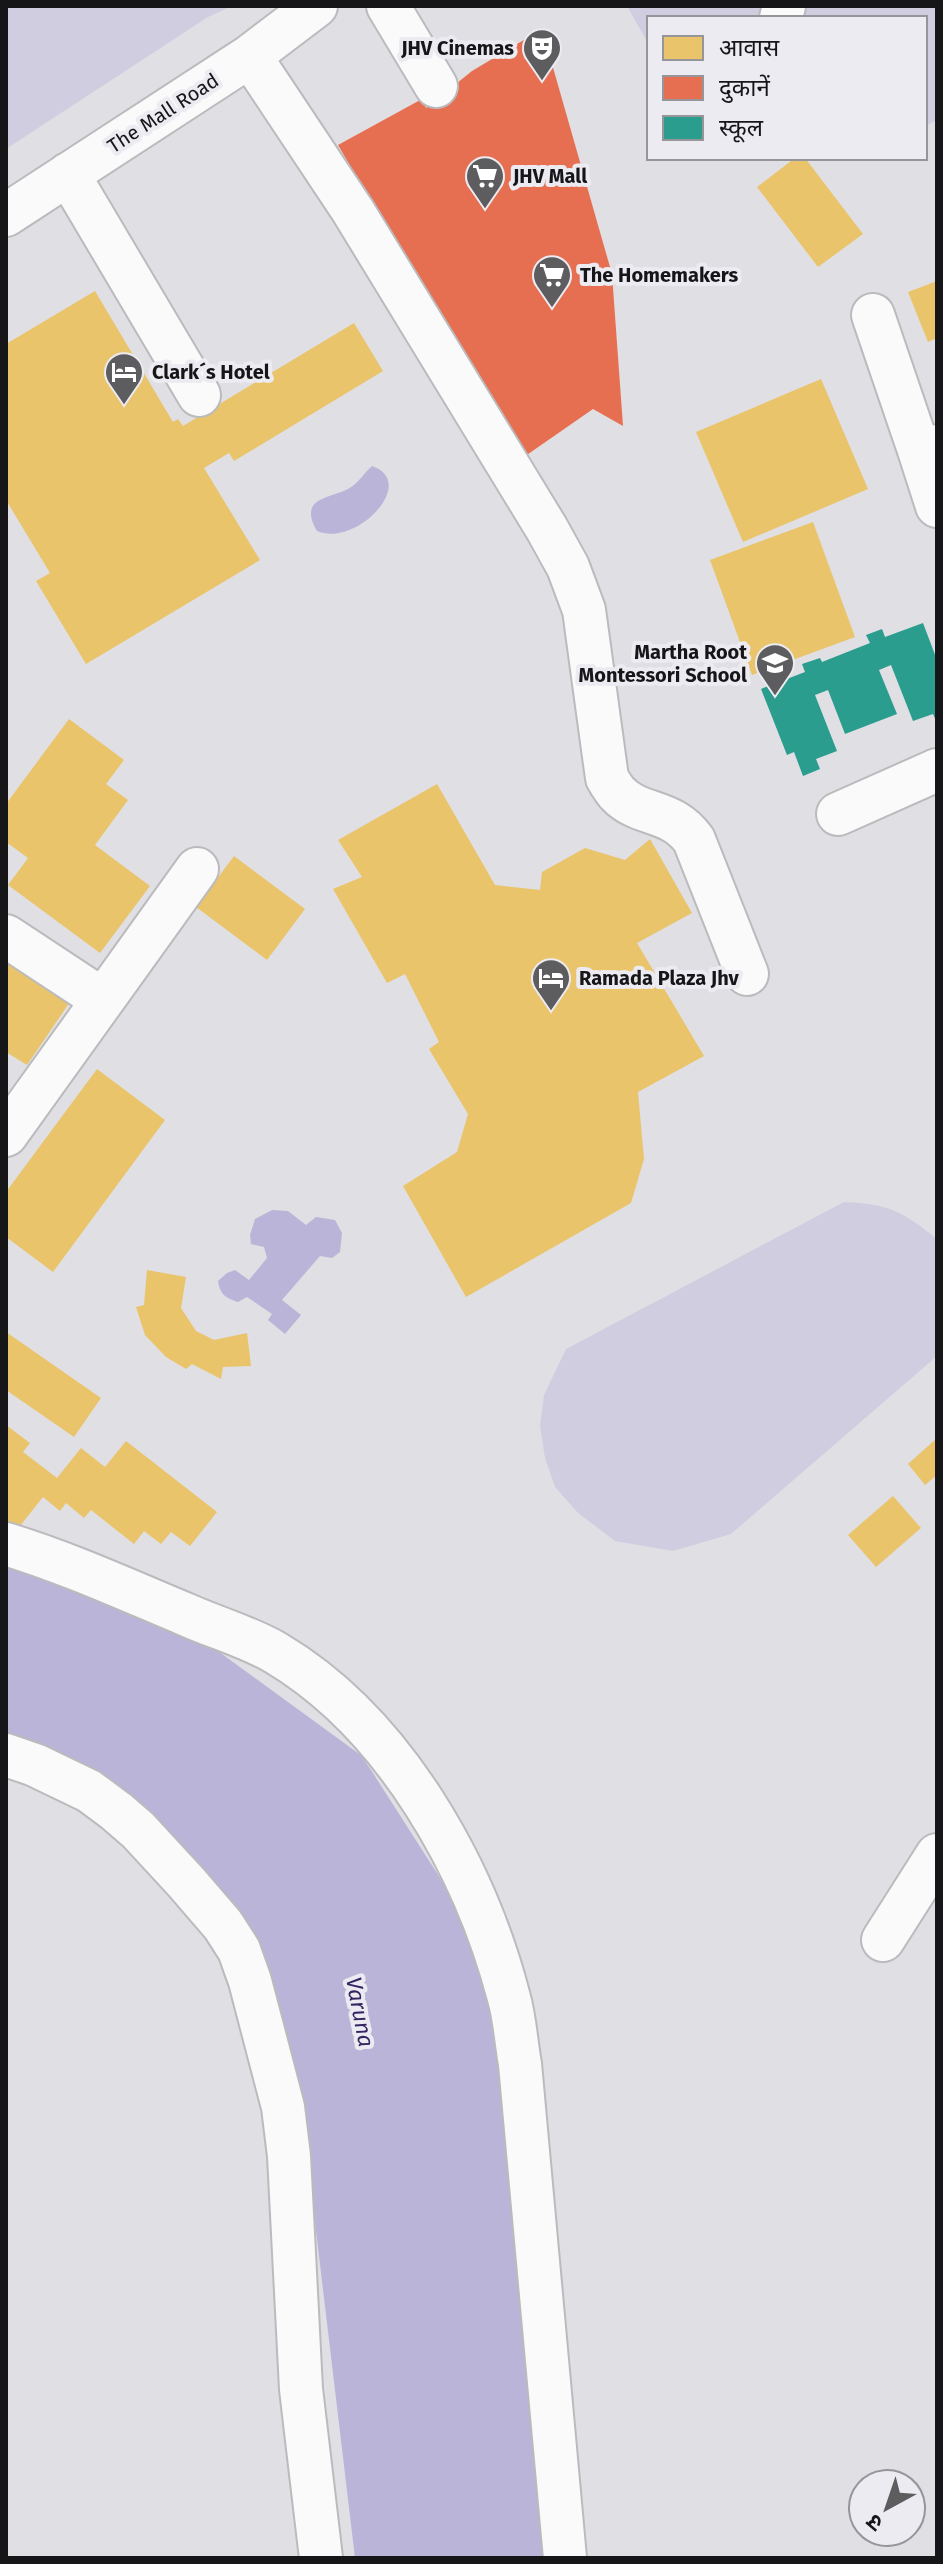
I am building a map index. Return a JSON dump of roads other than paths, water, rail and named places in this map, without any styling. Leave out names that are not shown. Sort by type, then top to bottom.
[{"type":"street","name":"The Mall Road","points":[[6,215],[250,56],[316,6]]},
{"type":"street","points":[[388,6],[436,86]]},
{"type":"street","points":[[250,56],[353,211],[568,567],[584,610],[607,778],[618,795],[685,827],[694,840],[747,974]]},
{"type":"street","points":[[68,174],[199,395]]},
{"type":"street","points":[[873,315],[928,450],[937,506]]},
{"type":"street","points":[[838,814],[937,770]]},
{"type":"street","points":[[6,1135],[197,869]]},
{"type":"street","points":[[6,936],[103,1000]]},
{"type":"street","points":[[6,1544],[49,1557],[275,1653],[350,1712],[404,1773],[442,1829],[477,1901],[510,1999],[520,2064],[565,2558]]},
{"type":"street","points":[[6,1755],[89,1791],[116,1811],[186,1882],[223,1925],[239,1950],[283,2107],[289,2156],[301,2389],[321,2558]]},
{"type":"street","points":[[883,1940],[937,1855]]},
{"type":"water","points":[[372,466],[385,474],[389,485],[386,498],[377,511],[349,530],[332,534],[317,531],[312,520],[313,506],[352,487]]},
{"type":"water","points":[[272,1210],[288,1211],[306,1225],[316,1217],[335,1220],[342,1233],[340,1252],[332,1258],[320,1256],[282,1300],[301,1315],[285,1334],[268,1320],[272,1314],[247,1297],[238,1302],[226,1297],[218,1281],[235,1270],[249,1280],[267,1258],[264,1247],[251,1244],[250,1235],[255,1219]]},
{"type":"water","name":"Varuna","points":[[6,1537],[211,1646],[362,1756],[483,1945],[568,2558],[355,2558],[304,2130],[196,1877],[6,1749]]},
{"type":"place","name":"JHV Cinemas","points":[[542,82]]},
{"type":"place","name":"JHV Mall","points":[[485,210]]},
{"type":"place","name":"The Homemakers","points":[[552,309]]},
{"type":"place","name":"Clark´s Hotel","points":[[124,406]]},
{"type":"place","name":"Martha Root Montessori School","points":[[775,697]]},
{"type":"place","name":"Ramada Plaza Jhv","points":[[551,1012]]}]
